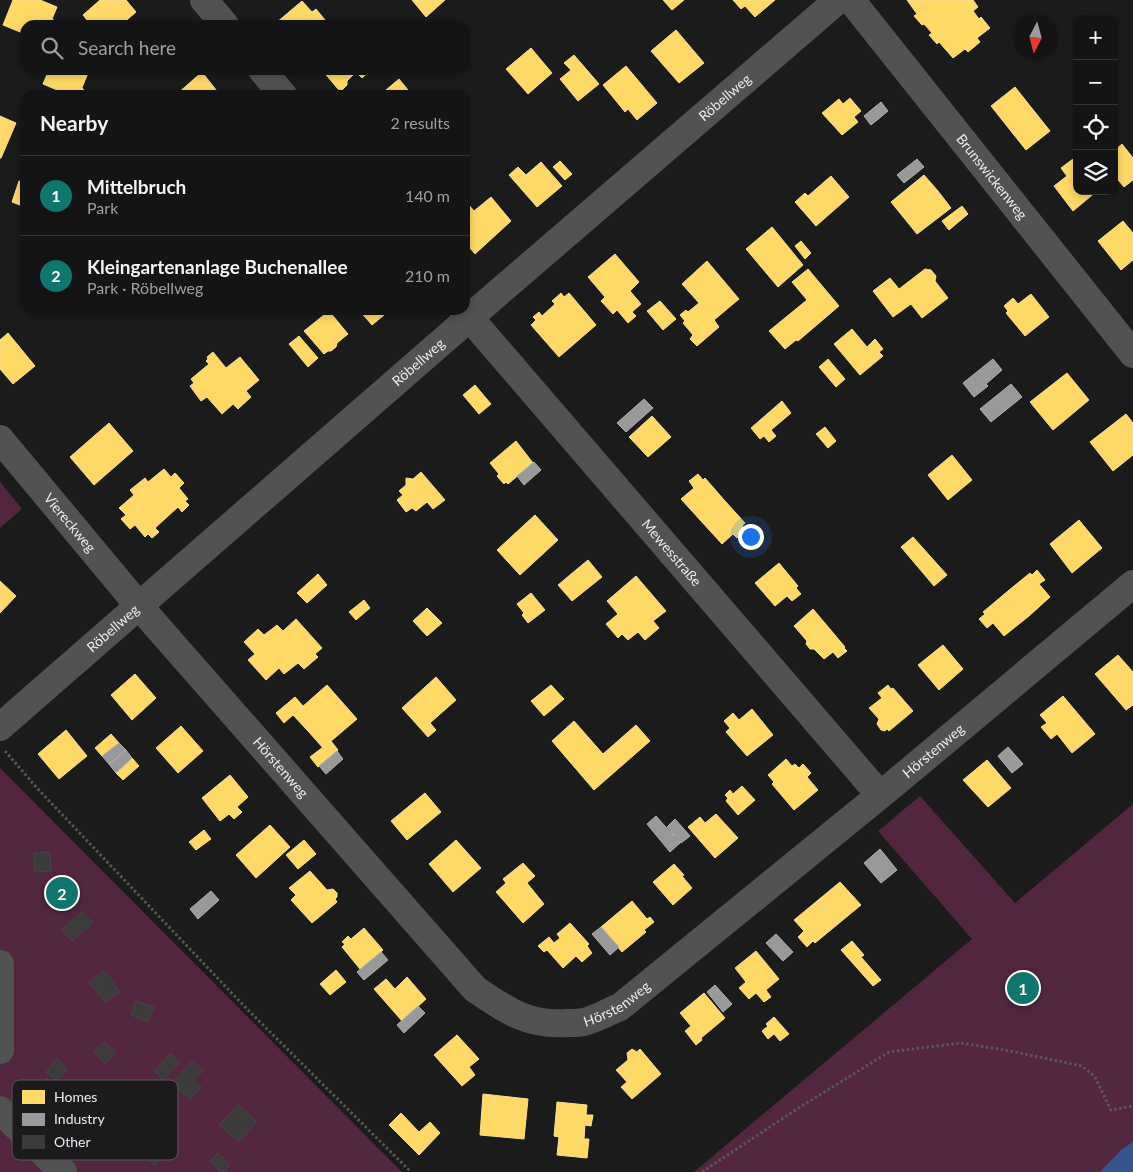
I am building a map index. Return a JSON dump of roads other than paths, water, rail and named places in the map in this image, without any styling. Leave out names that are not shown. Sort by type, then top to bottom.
[{"type":"street","points":[[204,0],[221,20]]},
{"type":"street","name":"Röbellweg","points":[[470,311],[838,0]]},
{"type":"street","name":"Brunswickenweg","points":[[851,0],[1133,354]]},
{"type":"street","points":[[266,75],[279,90]]},
{"type":"street","name":"Röbellweg","points":[[0,726],[139,606],[465,315]]},
{"type":"street","name":"Mewesstraße","points":[[467,315],[880,795]]},
{"type":"street","name":"Viereckweg","points":[[0,440],[139,606]]},
{"type":"street","name":"Hörstenweg","points":[[139,606],[476,989],[495,1003],[529,1020],[554,1024],[583,1022],[620,1007],[880,795],[1133,584]]},
{"type":"street","points":[[0,964],[0,1050]]},
{"type":"street","points":[[0,1110],[12,1122]]},
{"type":"street","points":[[51,1160],[63,1172]]},
{"type":"water","points":[[1133,1142],[1133,1172],[1100,1172],[1122,1149]]},
{"type":"place","name":"Kleingartenanlage Buchenallee","points":[[62,893]]},
{"type":"place","name":"Mittelbruch","points":[[1023,988]]}]
